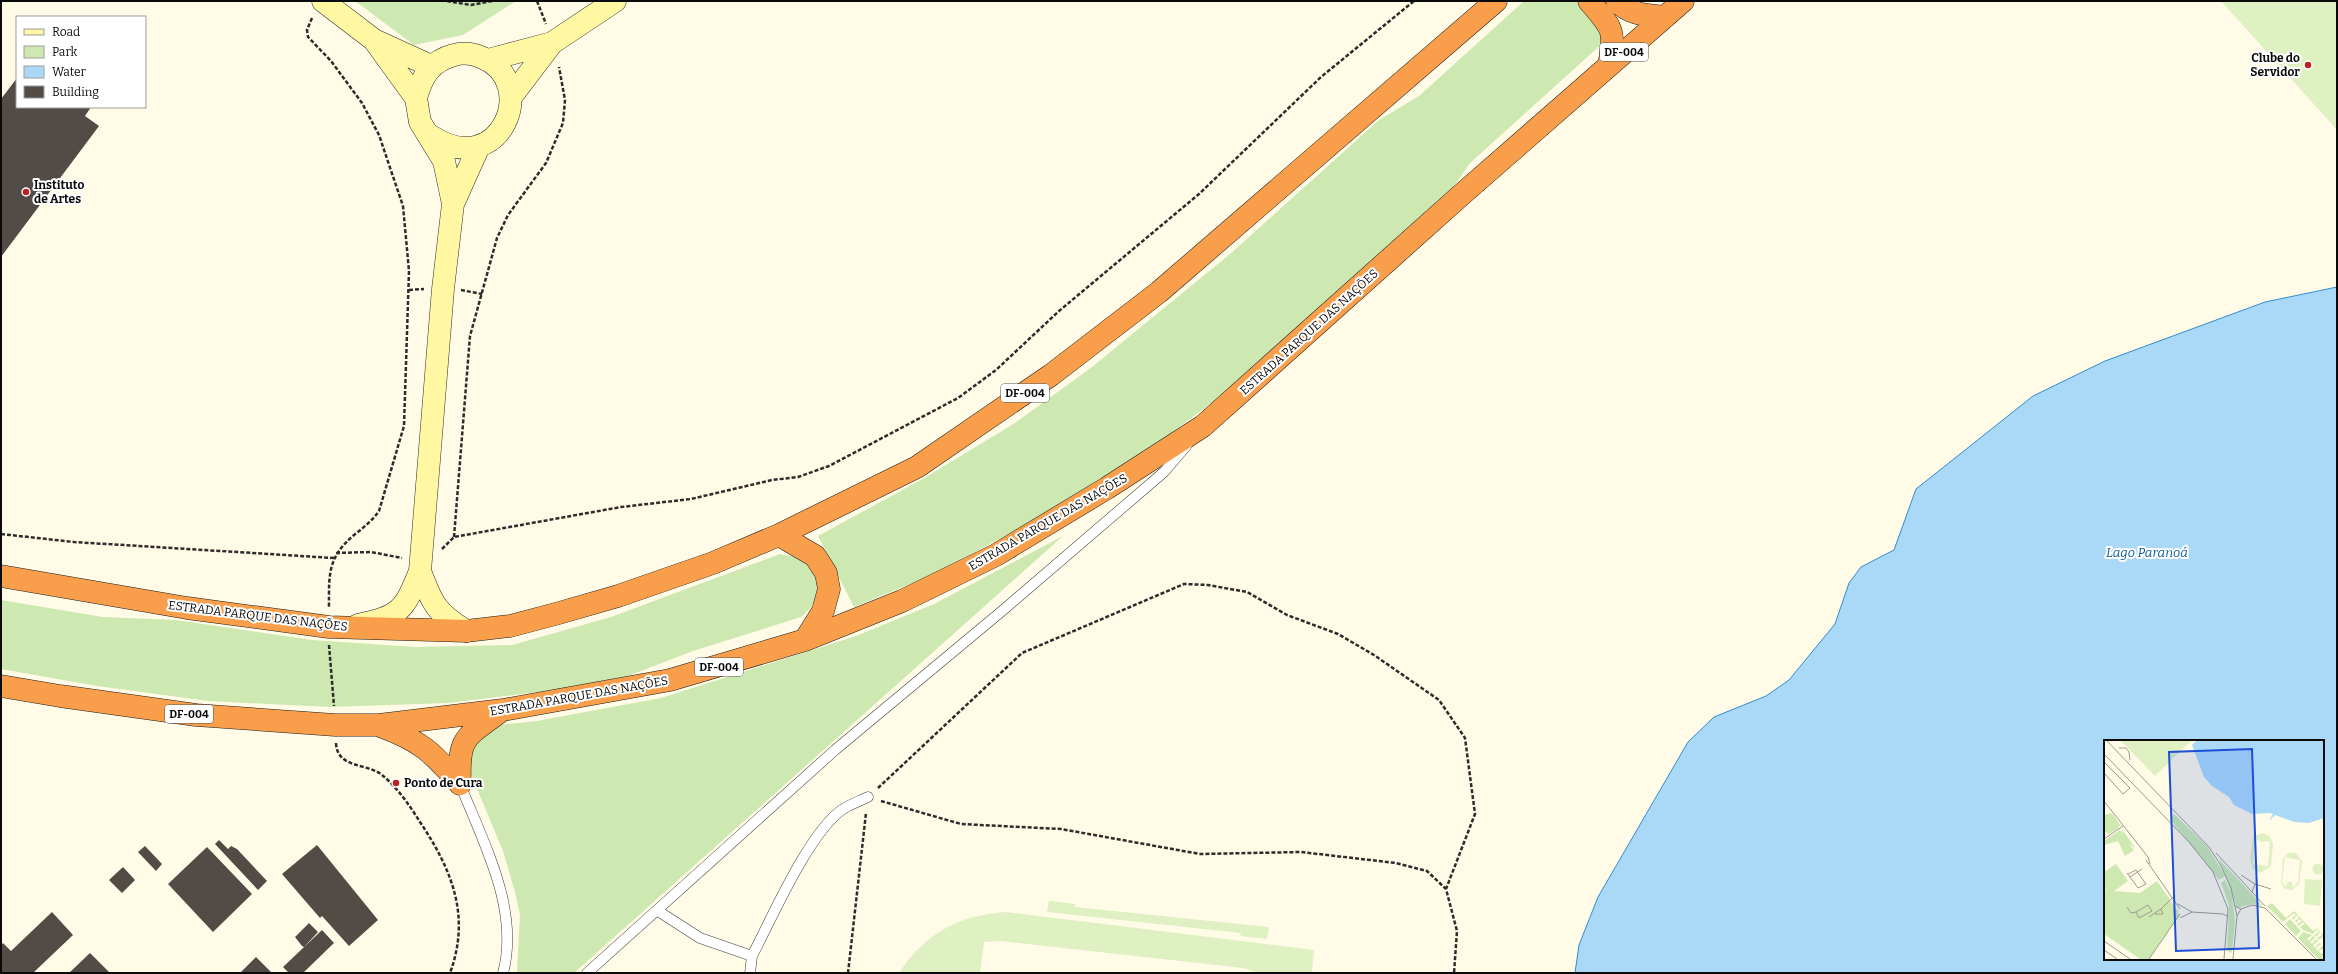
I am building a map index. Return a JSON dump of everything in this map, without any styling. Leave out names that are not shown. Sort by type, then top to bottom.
[{"type":"highway","name":"ESTRADA PARQUE DAS NAÇÕES","points":[[1,576],[187,608],[345,628],[466,631],[510,626],[618,596],[713,563],[779,535],[917,466],[1051,375],[1159,292],[1496,1]]},
{"type":"highway","points":[[1589,1],[1609,24],[1613,33],[1609,65]]},
{"type":"highway","points":[[1617,1],[1626,10],[1665,17]]},
{"type":"highway","name":"ESTRADA PARQUE DAS NAÇÕES","points":[[1,686],[60,696],[196,715],[335,725],[379,725],[503,710],[631,689],[670,680],[805,640],[902,601],[996,555],[1107,488],[1203,426],[1683,1]]},
{"type":"highway","points":[[779,535],[815,556],[826,573],[829,589],[823,611],[805,640]]},
{"type":"highway","points":[[1,590],[116,604],[187,608]]},
{"type":"highway","points":[[460,784],[459,758],[464,741],[503,710]]},
{"type":"highway","points":[[379,725],[403,734],[424,746],[460,784]]},
{"type":"street","points":[[488,60],[550,35],[615,1]]},
{"type":"street","points":[[319,7],[374,40],[431,66]]},
{"type":"street","points":[[511,97],[550,35]]},
{"type":"street","points":[[374,40],[416,98]]},
{"type":"street","points":[[430,136],[445,145],[462,149],[479,146],[493,138],[503,127],[510,113],[511,97],[507,83],[500,70],[488,60],[474,54],[459,53],[444,58],[431,66],[420,81],[416,98],[420,122],[444,161],[453,204]]},
{"type":"street","points":[[345,628],[384,619],[403,607],[410,596],[420,567],[443,289],[453,204],[479,146]]},
{"type":"street","points":[[420,567],[431,601],[450,621],[466,631]]},
{"type":"lane","points":[[587,973],[658,911],[835,750],[1008,606],[1164,472],[1203,426]]},
{"type":"lane","points":[[460,784],[492,865],[506,916],[506,962],[503,973]]},
{"type":"lane","points":[[750,973],[752,956],[797,869],[818,835],[843,809],[868,797]]},
{"type":"lane","points":[[658,911],[700,938],[752,956]]},
{"type":"path","points":[[447,1],[471,5],[492,1]]},
{"type":"path","points":[[537,1],[550,35]]},
{"type":"path","points":[[336,553],[371,552],[420,567],[454,537],[621,507],[691,499],[772,480],[798,477],[829,466],[958,398],[996,370],[1059,311],[1199,194],[1321,77],[1414,1]]},
{"type":"path","points":[[319,7],[307,30],[308,37],[331,61],[362,103],[379,135],[403,206],[409,271],[404,426],[375,518],[346,542],[336,553],[330,572],[329,613]]},
{"type":"path","points":[[454,537],[470,336],[496,238],[508,215],[546,163],[563,123],[565,100],[558,64]]},
{"type":"path","points":[[458,290],[482,294]]},
{"type":"path","points":[[1,534],[74,542],[334,558]]},
{"type":"path","points":[[848,973],[868,797],[1022,653],[1184,584],[1208,585],[1247,592],[1287,615],[1338,634],[1374,655],[1439,700],[1465,738],[1474,814],[1446,889]]},
{"type":"path","points":[[328,641],[334,706]]},
{"type":"path","points":[[336,746],[342,757],[352,765],[374,770],[387,779],[412,810],[440,852],[453,885],[459,918],[458,938],[450,973]]},
{"type":"path","points":[[868,797],[961,824],[1060,829],[1200,854],[1301,852],[1396,863],[1427,871],[1446,889],[1457,931],[1454,973]]},
{"type":"green space","points":[[355,1],[516,1],[463,35],[414,45]]},
{"type":"green space","points":[[1524,1],[1584,1],[1605,41],[1470,163],[1450,192],[1214,401],[1136,459],[1047,514],[927,577],[854,607],[818,536],[926,477],[1015,423],[1092,367],[1230,254],[1379,120],[1419,96]]},
{"type":"green space","name":"Clube do Servidor","points":[[2221,1],[2337,1],[2337,130]]},
{"type":"green space","points":[[1063,536],[574,973],[517,973],[520,915],[515,892],[503,851],[470,772],[470,755],[480,736],[498,725],[537,721],[661,698],[856,636],[934,604]]},
{"type":"green space","points":[[780,554],[797,557],[804,560],[813,568],[817,576],[818,591],[816,598],[807,612],[801,617],[693,651],[628,676],[562,689],[448,703],[329,707],[208,701],[97,686],[1,669],[1,600],[103,617],[176,620],[312,640],[415,647],[512,645],[611,617]]},
{"type":"green space","points":[[1049,901],[1075,904],[1075,907],[1269,927],[1267,939],[1240,936],[1241,933],[1047,912]]},
{"type":"green space","points":[[1006,912],[1314,950],[1312,973],[1259,973],[1243,968],[1000,941],[984,942],[980,973],[899,973],[920,947],[931,937],[944,929],[973,917]]},
{"type":"water","name":"Lago Paranoá","points":[[2337,287],[2337,973],[1575,973],[1579,945],[1598,897],[1688,742],[1714,717],[1766,696],[1789,680],[1835,624],[1849,583],[1861,567],[1894,550],[1916,489],[2033,396],[2105,361],[2265,302]]},
{"type":"building","name":"Instituto de Artes","points":[[16,79],[16,108],[90,108],[85,116],[99,126],[1,257],[1,99]]},
{"type":"building","points":[[219,840],[228,849],[231,846],[237,849],[267,881],[258,890],[215,844]]},
{"type":"building","points":[[317,845],[378,920],[349,946],[322,916],[320,918],[282,874]]},
{"type":"building","points":[[145,846],[162,864],[156,871],[138,852]]},
{"type":"building","points":[[207,847],[252,894],[213,932],[168,884]]},
{"type":"building","points":[[123,867],[135,880],[122,893],[109,880]]},
{"type":"building","points":[[52,912],[73,935],[33,973],[1,973],[1,945],[3,943],[11,951]]},
{"type":"building","points":[[309,923],[318,932],[304,947],[295,937]]},
{"type":"building","points":[[322,930],[334,943],[303,973],[289,973],[283,967]]},
{"type":"building","points":[[90,953],[110,973],[69,973]]},
{"type":"building","points":[[256,957],[272,973],[240,973]]},
{"type":"place","name":"Clube do Servidor","points":[[2308,65]]},
{"type":"place","name":"Instituto de Artes","points":[[26,192]]},
{"type":"place","name":"Ponto de Cura","points":[[396,783]]}]
